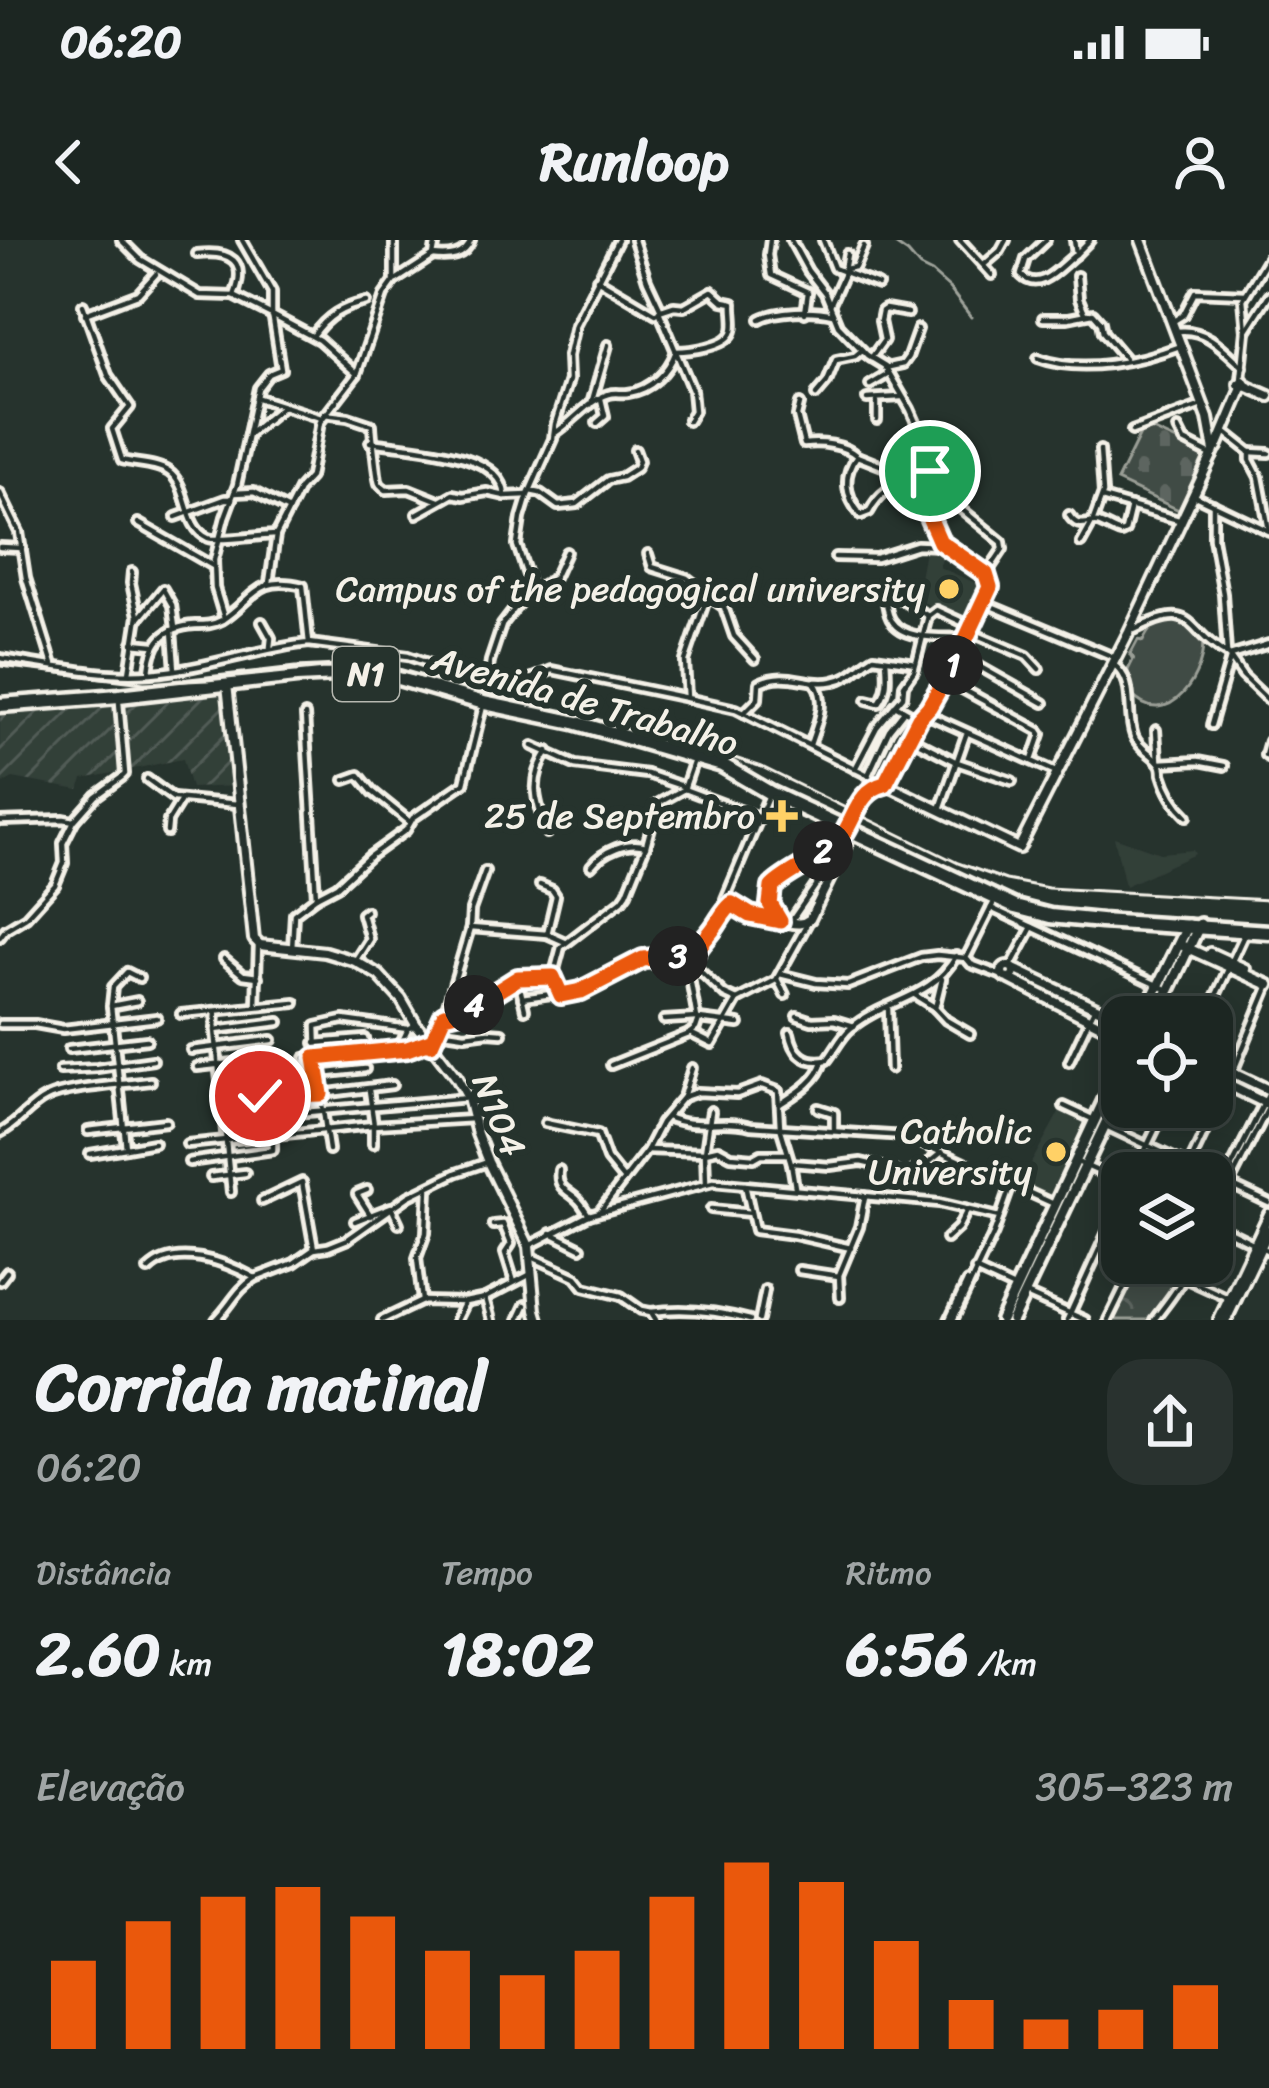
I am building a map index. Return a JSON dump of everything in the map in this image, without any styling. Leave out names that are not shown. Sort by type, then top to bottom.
[{"type":"highway","name":"Avenida de Trabalho","points":[[0,705],[296,676],[359,673],[417,683],[722,765],[995,901],[1050,913],[1135,920],[1189,934],[1269,929]]},
{"type":"highway","name":"Avenida de Trabalho","points":[[722,765],[770,794],[854,830]]},
{"type":"main road","points":[[1157,996],[1189,934]]},
{"type":"main road","points":[[1161,996],[1163,988]]},
{"type":"main road","points":[[1001,1320],[1020,1291],[1100,1122]]},
{"type":"main road","points":[[1012,1320],[1020,1291]]},
{"type":"street","points":[[122,240],[158,272],[200,295],[234,296],[313,335],[357,374]]},
{"type":"street","points":[[224,618],[213,566],[260,383],[273,372],[282,372],[272,292],[242,240]]},
{"type":"street","points":[[394,240],[394,281]]},
{"type":"street","points":[[433,256],[436,240]]},
{"type":"street","points":[[269,583],[276,535],[310,477],[323,416],[357,374],[384,295],[394,281],[433,256],[458,255],[471,240]]},
{"type":"street","points":[[487,684],[502,625],[529,590],[517,545],[520,518],[555,433],[569,380],[575,325],[618,240]]},
{"type":"street","points":[[634,240],[692,390],[693,414],[688,421]]},
{"type":"street","points":[[770,240],[770,275],[807,291],[805,314]]},
{"type":"street","points":[[791,240],[825,293],[838,325],[884,366],[921,434],[934,495],[929,517],[943,547]]},
{"type":"street","points":[[824,240],[832,266],[878,285]]},
{"type":"street","points":[[960,240],[992,275]]},
{"type":"street","points":[[985,264],[1006,240]]},
{"type":"street","points":[[1046,240],[1025,259],[1021,275],[1026,281],[1048,278],[1090,240]]},
{"type":"street","points":[[1074,240],[1076,254]]},
{"type":"street","points":[[1141,240],[1212,434],[1213,455]]},
{"type":"street","points":[[844,271],[856,268],[864,246]]},
{"type":"street","points":[[197,254],[227,255],[237,263],[241,279],[234,296]]},
{"type":"street","points":[[830,305],[847,254]]},
{"type":"street","points":[[0,658],[149,673],[308,643],[408,656],[487,684],[518,684],[552,670],[736,709],[880,785],[1019,848],[1225,431],[1243,385],[1244,294],[1269,256]]},
{"type":"street","points":[[158,272],[138,294],[84,309],[108,375],[130,407],[112,429],[122,460],[169,472],[202,533],[211,538],[276,535]]},
{"type":"street","points":[[1076,276],[1085,313]]},
{"type":"street","points":[[597,278],[656,314],[687,306],[711,291],[724,302],[734,303],[730,336],[698,350],[676,350]]},
{"type":"street","points":[[1173,327],[1197,291],[1244,294]]},
{"type":"street","points":[[1246,331],[1269,295]]},
{"type":"street","points":[[313,335],[333,314],[365,302]]},
{"type":"street","points":[[871,358],[884,340],[882,310],[908,313]]},
{"type":"street","points":[[760,319],[772,313],[832,314]]},
{"type":"street","points":[[1043,318],[1094,314],[1127,361]]},
{"type":"street","points":[[1173,327],[1207,336],[1243,367]]},
{"type":"street","points":[[884,366],[903,364],[918,329]]},
{"type":"street","points":[[592,404],[608,345]]},
{"type":"street","points":[[1038,358],[1066,364],[1127,361],[1180,346]]},
{"type":"street","points":[[555,433],[606,395],[633,392],[652,383],[670,365],[676,350]]},
{"type":"street","points":[[816,395],[836,360],[862,350]]},
{"type":"street","points":[[870,385],[887,375],[884,366]]},
{"type":"street","points":[[1243,385],[1269,396]]},
{"type":"street","points":[[867,399],[902,397]]},
{"type":"street","points":[[258,398],[372,425],[370,442],[384,488],[409,490],[439,501]]},
{"type":"street","points":[[597,423],[605,416],[601,399]]},
{"type":"street","points":[[877,399],[877,420]]},
{"type":"street","points":[[800,404],[797,416],[804,444],[841,447],[933,486],[1002,542],[1003,549],[986,574]]},
{"type":"street","points":[[1132,431],[1202,405]]},
{"type":"street","points":[[250,433],[282,407]]},
{"type":"street","points":[[1178,429],[1184,441],[1213,455]]},
{"type":"street","points":[[1225,431],[1250,452],[1269,453]]},
{"type":"street","points":[[370,442],[445,452],[478,463],[496,475],[505,496]]},
{"type":"street","points":[[417,514],[453,494],[540,493],[558,506],[577,504],[608,480],[635,468],[639,461],[635,450]]},
{"type":"street","points":[[1081,543],[1102,498],[1100,450]]},
{"type":"street","points":[[927,456],[943,452],[962,458]]},
{"type":"street","points":[[1250,452],[1269,531]]},
{"type":"street","points":[[857,455],[849,469],[847,489],[861,515],[891,486],[915,478]]},
{"type":"street","points":[[176,517],[254,492],[290,510]]},
{"type":"street","points":[[0,493],[19,532],[26,578],[53,665]]},
{"type":"street","points":[[1195,496],[1269,531]]},
{"type":"street","points":[[1102,498],[1182,521]]},
{"type":"street","points":[[1214,504],[1213,538],[1227,653],[1269,701]]},
{"type":"street","points":[[1069,515],[1075,524],[1092,523],[1121,532],[1131,506]]},
{"type":"street","points":[[138,523],[213,566]]},
{"type":"street","points":[[785,922],[770,904],[772,887],[839,841],[862,799],[880,785],[958,656],[990,587],[986,574],[943,547],[917,545],[884,557],[835,556]]},
{"type":"street","points":[[0,547],[22,548]]},
{"type":"street","points":[[529,590],[554,578],[566,552]]},
{"type":"street","points":[[648,554],[652,567],[687,578],[724,607],[734,635],[755,659]]},
{"type":"street","points":[[0,937],[55,885],[64,863],[63,843],[74,821],[125,773],[125,694],[136,682],[132,673],[136,621],[132,572]]},
{"type":"street","points":[[149,673],[154,645],[174,629],[217,623],[269,583],[303,586],[308,643]]},
{"type":"street","points":[[879,585],[893,623],[919,638],[970,633]]},
{"type":"street","points":[[136,621],[163,589],[172,604],[176,670]]},
{"type":"street","points":[[687,698],[684,667],[708,596]]},
{"type":"street","points":[[887,597],[928,616]]},
{"type":"street","points":[[984,603],[1115,661],[1130,692],[1127,710],[1136,739],[1159,762],[1198,760],[1224,766]]},
{"type":"street","points":[[855,769],[878,727],[903,696],[914,673],[928,616],[936,610],[970,633],[1023,654],[1039,669]]},
{"type":"street","points":[[1129,632],[1160,618],[1179,616],[1197,626],[1230,658]]},
{"type":"street","points":[[262,622],[271,638],[270,647]]},
{"type":"street","points":[[133,643],[154,645]]},
{"type":"street","points":[[1230,658],[1269,644]]},
{"type":"street","points":[[958,656],[1044,703]]},
{"type":"street","points":[[744,714],[758,699],[761,681],[844,679],[871,657],[916,663]]},
{"type":"street","points":[[1211,725],[1230,658]]},
{"type":"street","points":[[867,700],[878,703],[882,699],[888,679],[886,659]]},
{"type":"street","points":[[944,679],[1040,731],[1032,760]]},
{"type":"street","points":[[810,746],[821,712],[820,689],[814,682]]},
{"type":"street","points":[[227,683],[250,923],[256,943],[256,1006]]},
{"type":"street","points":[[289,948],[294,914],[337,886],[410,822],[464,783],[484,703]]},
{"type":"street","points":[[895,705],[1057,772]]},
{"type":"street","points":[[868,775],[904,711]]},
{"type":"street","points":[[305,716],[316,897]]},
{"type":"street","points":[[1156,730],[1159,762],[1172,800],[1187,816]]},
{"type":"street","points":[[940,809],[967,734]]},
{"type":"street","points":[[910,739],[1012,781]]},
{"type":"street","points":[[1269,741],[1265,755],[1269,758]]},
{"type":"street","points":[[532,746],[575,765],[647,774],[760,818]]},
{"type":"street","points":[[547,833],[536,806],[536,775],[548,751]]},
{"type":"street","points":[[561,995],[553,977],[560,947],[622,900],[646,846],[657,804],[685,788],[694,757]]},
{"type":"street","points":[[345,780],[359,775],[410,822]]},
{"type":"street","points":[[147,779],[166,795],[181,800],[238,804]]},
{"type":"street","points":[[728,906],[725,899],[770,794]]},
{"type":"street","points":[[166,832],[181,800]]},
{"type":"street","points":[[0,821],[74,821]]},
{"type":"street","points":[[690,1033],[711,1045],[737,1000],[778,977],[854,830]]},
{"type":"street","points":[[591,866],[610,850],[638,843],[646,846]]},
{"type":"street","points":[[785,922],[835,868]]},
{"type":"street","points":[[305,1058],[430,1043],[444,1015],[485,872]]},
{"type":"street","points":[[540,885],[556,896],[547,934]]},
{"type":"street","points":[[966,958],[995,901],[1032,927],[1163,988]]},
{"type":"street","points":[[611,1065],[664,1046],[696,1028],[690,978],[694,955],[728,906],[785,922],[810,919]]},
{"type":"street","points":[[355,961],[369,938],[362,921],[366,910]]},
{"type":"street","name":"N104","points":[[250,923],[262,938],[289,948]]},
{"type":"street","points":[[1005,977],[1014,976],[1012,968],[1032,927]]},
{"type":"street","points":[[470,928],[547,934],[565,942]]},
{"type":"street","points":[[1215,996],[1247,928]]},
{"type":"street","points":[[1189,934],[1229,965],[1269,984],[1233,1070]]},
{"type":"street","name":"N104","points":[[256,943],[355,961],[390,986],[412,1027],[458,1078],[469,1100],[488,1162],[530,1251],[538,1320]]},
{"type":"street","points":[[522,998],[581,991],[643,959],[694,955]]},
{"type":"street","points":[[778,977],[848,985],[921,957],[956,956],[1101,1026]]},
{"type":"street","points":[[935,1008],[943,976],[956,956]]},
{"type":"street","points":[[224,959],[243,975],[258,977]]},
{"type":"street","points":[[695,966],[737,1000]]},
{"type":"street","points":[[1012,968],[1101,1010]]},
{"type":"street","points":[[126,1148],[111,1006],[113,987],[128,971],[140,977]]},
{"type":"street","points":[[790,1033],[801,1058],[823,1061],[854,1025],[943,976]]},
{"type":"street","points":[[444,1015],[469,1009],[518,978],[553,977]]},
{"type":"street","points":[[778,977],[784,995]]},
{"type":"street","points":[[518,978],[525,1010]]},
{"type":"street","points":[[1045,999],[1051,986]]},
{"type":"street","points":[[915,995],[970,1034]]},
{"type":"street","points":[[111,1006],[137,1000]]},
{"type":"street","points":[[182,1014],[295,1003]]},
{"type":"street","points":[[1069,1062],[1095,1007]]},
{"type":"street","points":[[888,1008],[890,1069]]},
{"type":"street","points":[[216,1012],[230,1192]]},
{"type":"street","points":[[797,1016],[854,1025]]},
{"type":"street","points":[[0,1024],[63,1029],[157,1018]]},
{"type":"street","points":[[664,1020],[698,1018],[740,1024]]},
{"type":"street","points":[[329,1150],[316,1026],[343,1020],[412,1027],[398,1050]]},
{"type":"street","points":[[215,1030],[279,1022]]},
{"type":"street","points":[[438,1031],[502,1034]]},
{"type":"street","points":[[69,1049],[147,1040]]},
{"type":"street","points":[[191,1049],[272,1040]]},
{"type":"street","points":[[315,1043],[365,1040],[369,1053]]},
{"type":"street","points":[[60,1070],[153,1060]]},
{"type":"street","points":[[197,1067],[261,1060]]},
{"type":"street","points":[[780,1104],[813,1079],[823,1061]]},
{"type":"street","points":[[600,1211],[683,1097],[692,1068]]},
{"type":"street","points":[[273,1079],[365,1070]]},
{"type":"street","points":[[1233,1073],[1268,1099]]},
{"type":"street","points":[[220,1084],[256,1078]]},
{"type":"street","points":[[0,1133],[52,1095],[151,1081]]},
{"type":"street","points":[[683,1097],[698,1092],[737,1094],[766,1084],[778,1090],[780,1127],[795,1190]]},
{"type":"street","points":[[257,1118],[260,1096],[392,1085]]},
{"type":"street","points":[[1233,1086],[1268,1099]]},
{"type":"street","points":[[368,1088],[373,1144]]},
{"type":"street","points":[[224,1119],[495,1097]]},
{"type":"street","points":[[1233,1180],[1268,1099]]},
{"type":"street","points":[[1064,1106],[1162,1152]]},
{"type":"street","points":[[818,1108],[834,1113],[834,1131]]},
{"type":"street","points":[[706,1182],[711,1111]]},
{"type":"street","points":[[667,1117],[681,1123],[905,1136],[1060,1207]]},
{"type":"street","points":[[187,1144],[473,1119]]},
{"type":"street","points":[[88,1131],[166,1122]]},
{"type":"street","points":[[545,1123],[598,1134],[624,1180]]},
{"type":"street","points":[[1144,1152],[1156,1128]]},
{"type":"street","points":[[189,1162],[273,1150],[273,1135]]},
{"type":"street","points":[[1233,1166],[1249,1141]]},
{"type":"street","points":[[90,1154],[154,1142]]},
{"type":"street","points":[[647,1150],[718,1149],[731,1156],[754,1158],[786,1154]]},
{"type":"street","points":[[791,1163],[861,1162],[891,1168],[902,1177],[942,1152]]},
{"type":"street","points":[[216,1320],[241,1287],[255,1278],[348,1239],[428,1186],[488,1162]]},
{"type":"street","points":[[1080,1163],[1101,1172]]},
{"type":"street","points":[[559,1170],[562,1188],[577,1197],[589,1215]]},
{"type":"street","points":[[211,1177],[245,1173]]},
{"type":"street","points":[[750,1320],[709,1311],[641,1310],[621,1296],[584,1287],[576,1277],[530,1251],[551,1233],[589,1215],[706,1182],[939,1203],[999,1217]]},
{"type":"street","points":[[262,1201],[302,1183],[314,1250]]},
{"type":"street","points":[[745,1185],[757,1231],[851,1249]]},
{"type":"street","points":[[951,1320],[1012,1185]]},
{"type":"street","points":[[422,1301],[417,1258],[426,1232],[428,1186]]},
{"type":"street","points":[[1233,1186],[1269,1203]]},
{"type":"street","points":[[367,1190],[357,1194],[371,1216]]},
{"type":"street","points":[[840,1298],[839,1276],[866,1196]]},
{"type":"street","points":[[355,1221],[392,1208]]},
{"type":"street","points":[[392,1208],[399,1224]]},
{"type":"street","points":[[711,1209],[751,1213]]},
{"type":"street","points":[[946,1239],[967,1210]]},
{"type":"street","points":[[1261,1248],[1269,1214]]},
{"type":"street","points":[[493,1225],[503,1223],[512,1244],[505,1253],[514,1282]]},
{"type":"street","points":[[1222,1320],[1269,1229]]},
{"type":"street","points":[[551,1233],[581,1248]]},
{"type":"street","points":[[1233,1233],[1261,1248]]},
{"type":"street","points":[[1068,1317],[1101,1245]]},
{"type":"street","points":[[148,1270],[158,1261],[180,1258],[218,1261],[255,1278]]},
{"type":"street","points":[[799,1270],[839,1276]]},
{"type":"street","points":[[975,1270],[1068,1317],[1084,1320]]},
{"type":"street","points":[[0,1281],[7,1272]]},
{"type":"street","points":[[382,1320],[422,1301],[485,1298],[531,1274]]},
{"type":"street","points":[[1108,1320],[1126,1284]]},
{"type":"street","points":[[1154,1320],[1180,1284]]},
{"type":"street","points":[[1197,1284],[1232,1300]]},
{"type":"street","points":[[759,1320],[765,1290]]},
{"type":"street","points":[[485,1298],[491,1320]]},
{"type":"street","points":[[457,1320],[465,1302]]},
{"type":"street","points":[[518,1320],[525,1305]]},
{"type":"street","points":[[691,1310],[691,1320]]},
{"type":"street","points":[[651,1312],[656,1320]]},
{"type":"shaded area","name":"Campus of the pedagogical university","points":[[926,546],[945,552],[939,567],[978,584],[986,594],[972,624],[916,599]]},
{"type":"shaded area","points":[[224,692],[237,786],[191,788],[183,759],[83,779],[79,790],[13,778],[0,785],[0,716]]},
{"type":"shaded area","points":[[1114,837],[1160,853],[1193,850],[1195,854],[1125,886]]},
{"type":"shaded area","name":"Catholic University","points":[[1062,1107],[1091,1120],[1053,1201],[1019,1185]]},
{"type":"green space","points":[[1144,426],[1205,454],[1179,510],[1117,481]]},
{"type":"green space","points":[[1183,619],[1202,637],[1199,666],[1183,694],[1171,703],[1144,704],[1130,693],[1128,670],[1134,658],[1130,655],[1154,625]]},
{"type":"green space","points":[[1128,1284],[1177,1284],[1150,1320],[1112,1320]]},
{"type":"waterway","points":[[889,240],[949,288],[971,317]]},
{"type":"railway","points":[[0,666],[144,683],[325,668],[389,669],[683,741],[762,767],[958,863],[1006,880],[1048,888],[1269,900]]},
{"type":"place","name":"Campus of the pedagogical university","points":[[949,589]]},
{"type":"place","name":"25 de Septembro","points":[[782,816]]},
{"type":"place","name":"Catholic University","points":[[1056,1152]]},
{"type":"route","points":[[260,1096],[321,1094],[315,1058],[431,1044],[444,1015],[469,1009],[518,978],[553,977],[561,995],[581,991],[643,959],[694,955],[732,904],[750,915],[780,921],[770,904],[772,887],[839,841],[862,799],[885,784],[958,656],[990,587],[986,574],[940,542],[929,517],[934,495],[930,471]]}]
